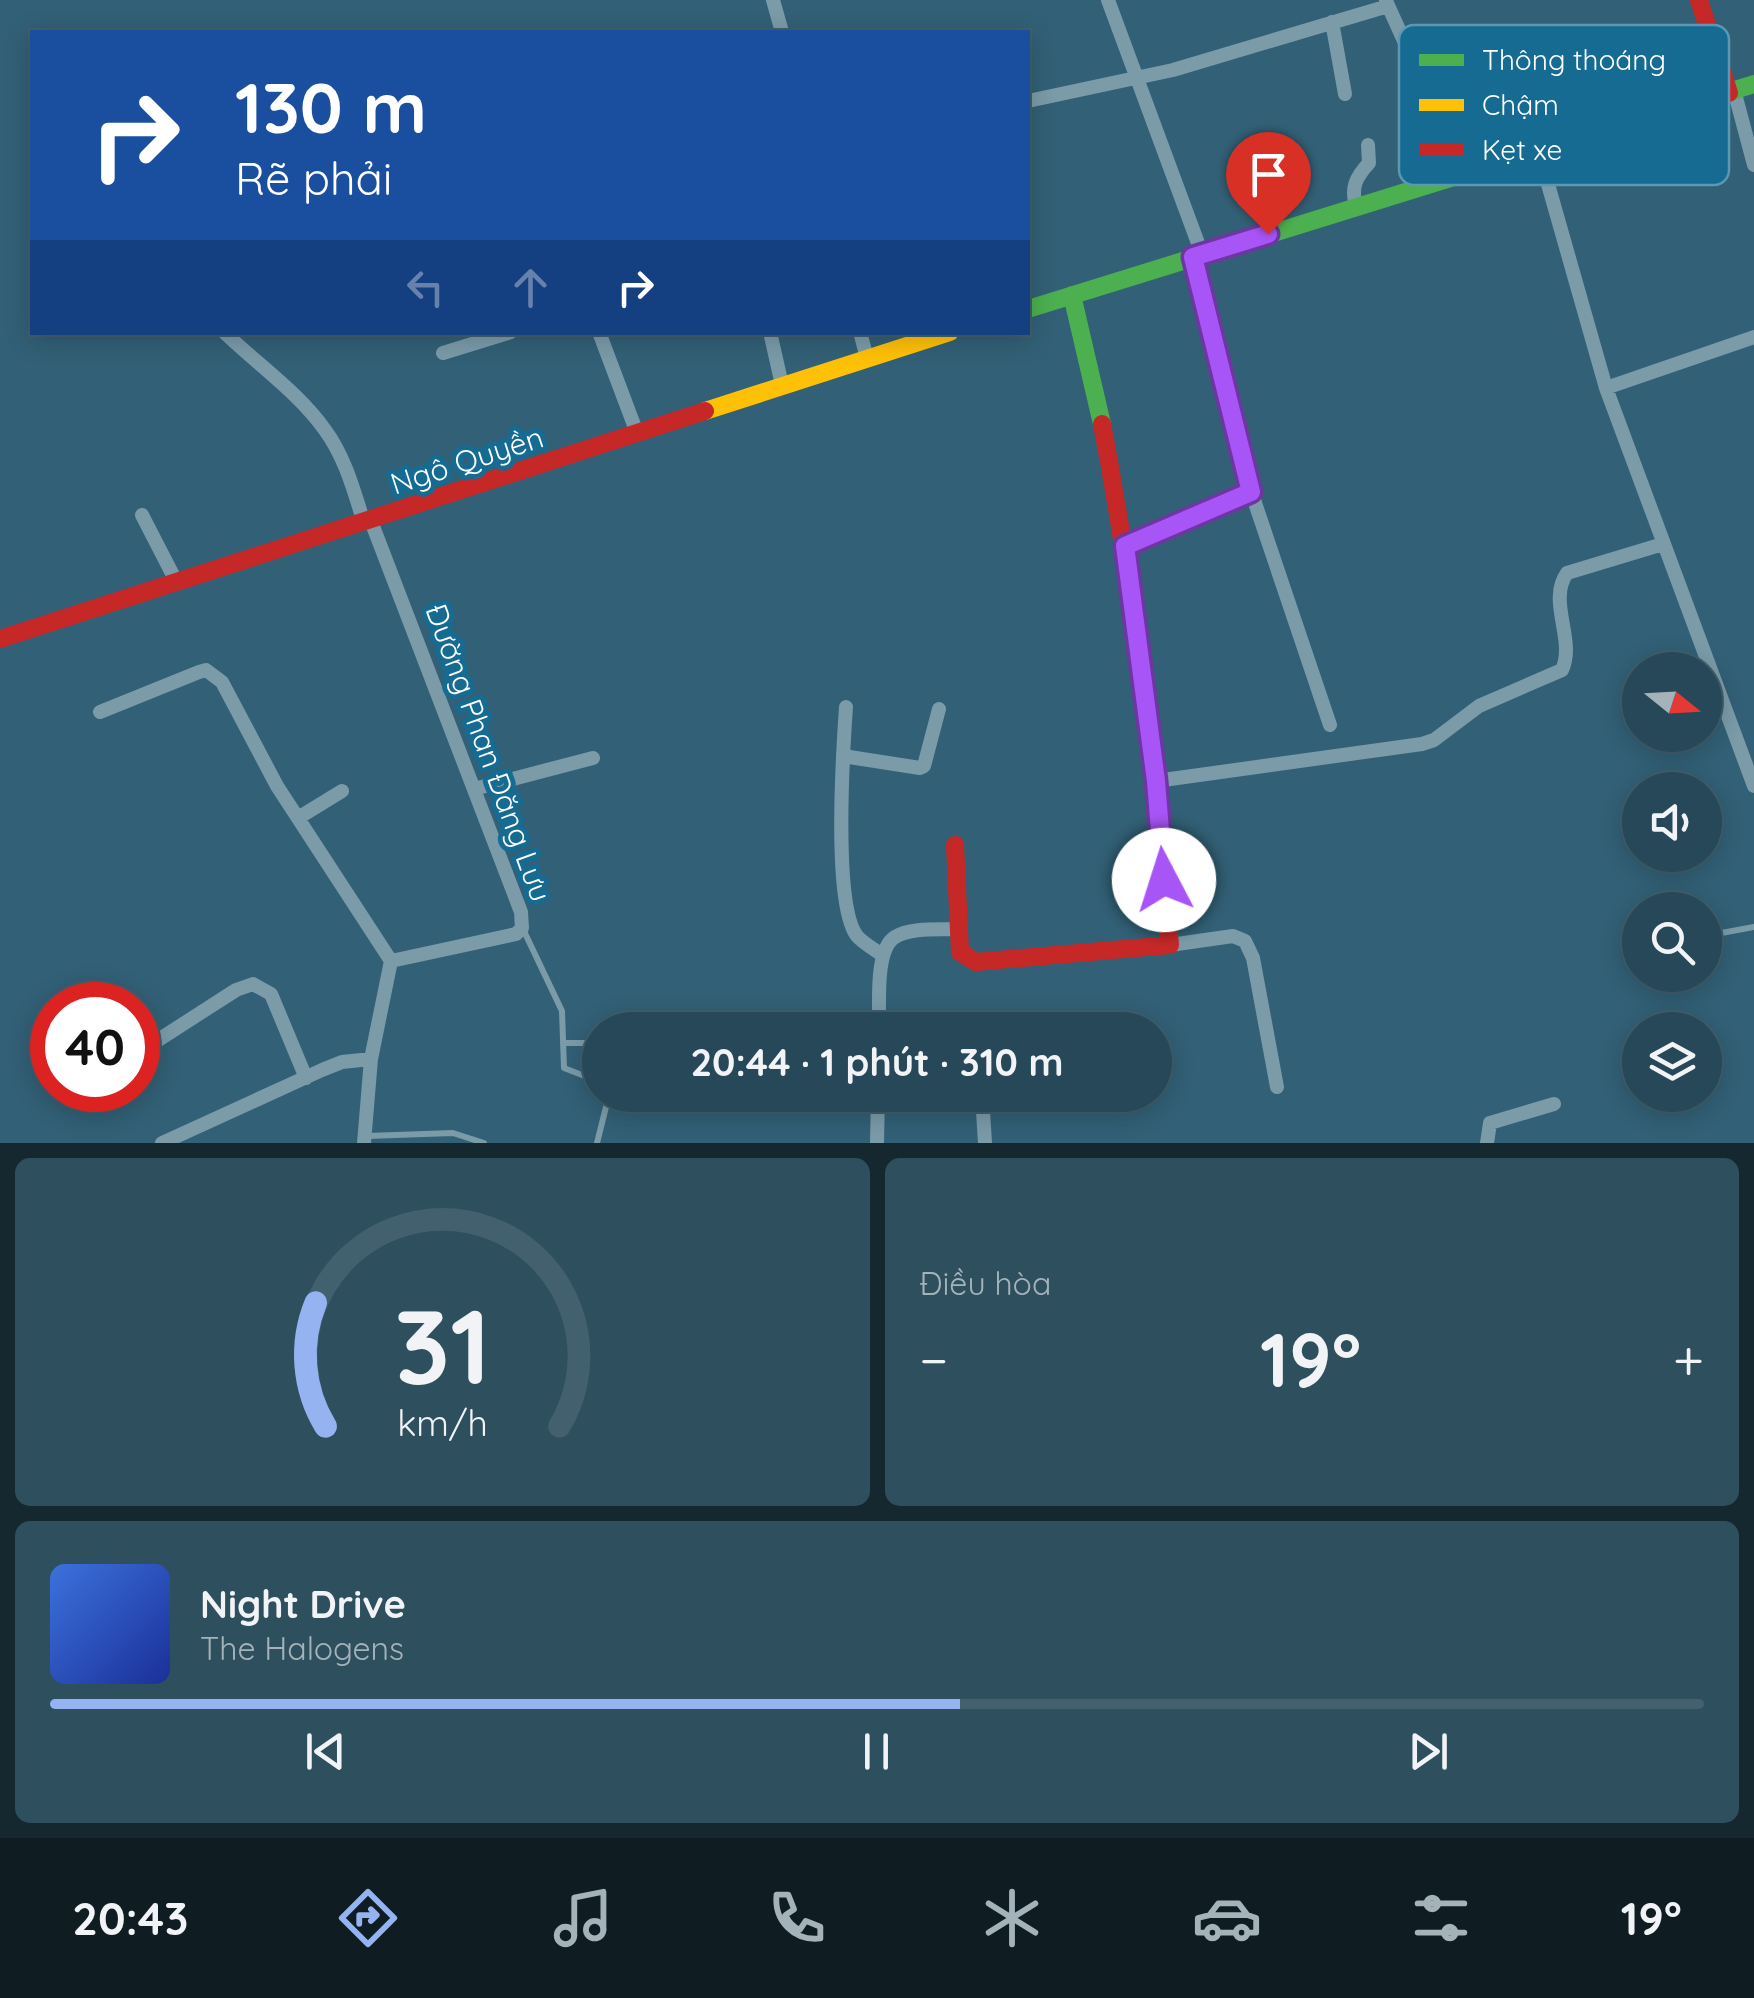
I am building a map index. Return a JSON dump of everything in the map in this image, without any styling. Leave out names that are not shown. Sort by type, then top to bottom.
[{"type":"street","points":[[773,0],[781,30]]},
{"type":"street","points":[[1108,0],[1197,255],[1251,492],[1330,724]]},
{"type":"street","points":[[1699,0],[1708,25]]},
{"type":"street","points":[[1030,101],[1174,70],[1387,3],[1399,30]]},
{"type":"street","points":[[1332,22],[1346,94]]},
{"type":"street","points":[[1729,84],[1754,166]]},
{"type":"street","points":[[1729,93],[1754,84]]},
{"type":"street","points":[[1356,207],[1353,187],[1369,163],[1368,145]]},
{"type":"street","points":[[1030,308],[1428,185]]},
{"type":"street","points":[[1548,185],[1606,388],[1754,786]]},
{"type":"street","points":[[1072,295],[1094,382],[1125,546],[1156,781],[1170,946]]},
{"type":"street","name":"Đường Phan Đăng Lưu","points":[[233,335],[326,430],[368,522],[521,912],[522,928],[516,934],[390,961]]},
{"type":"street","points":[[443,353],[501,335]]},
{"type":"street","points":[[600,335],[638,433]]},
{"type":"street","points":[[771,335],[782,385]]},
{"type":"street","points":[[861,335],[866,358]]},
{"type":"street","name":"Ngô Quyền","points":[[0,638],[940,335]]},
{"type":"street","points":[[1606,388],[1754,337]]},
{"type":"street","points":[[1125,546],[1251,492]]},
{"type":"street","points":[[142,516],[176,583]]},
{"type":"street","points":[[1156,781],[1434,740],[1478,706],[1562,670],[1566,656],[1559,588],[1567,573],[1663,544]]},
{"type":"street","points":[[100,712],[199,672],[213,674],[222,682],[298,818],[390,961],[371,1059],[364,1140]]},
{"type":"street","points":[[846,707],[844,894],[856,935],[882,956]]},
{"type":"street","points":[[843,756],[920,768],[924,766],[939,709]]},
{"type":"street","points":[[474,789],[592,758]]},
{"type":"street","points":[[298,818],[342,790]]},
{"type":"street","points":[[955,845],[960,952],[976,962],[1170,946],[1233,936],[1245,941],[1253,958],[1277,1086]]},
{"type":"street","points":[[880,1012],[882,956],[896,936],[958,929]]},
{"type":"street","points":[[160,1039],[236,990],[253,984],[271,994],[306,1078]]},
{"type":"street","points":[[162,1143],[342,1062],[371,1059]]},
{"type":"street","points":[[1487,1143],[1490,1123],[1554,1104]]},
{"type":"street","points":[[876,1143],[877,1112]]},
{"type":"street","points":[[983,1112],[984,1143]]},
{"type":"lane","points":[[1722,933],[1754,927]]},
{"type":"lane","points":[[522,928],[562,1011],[564,1068],[582,1075]]},
{"type":"lane","points":[[563,1043],[582,1043]]},
{"type":"lane","points":[[597,1143],[605,1112]]},
{"type":"lane","points":[[364,1140],[453,1133],[484,1143]]},
{"type":"traffic: fast","points":[[1729,92],[1754,84]]},
{"type":"traffic: fast","points":[[1030,308],[1428,185]]},
{"type":"traffic: fast","points":[[1072,295],[1102,424]]},
{"type":"traffic: slow","points":[[705,411],[941,335]]},
{"type":"traffic: jam","points":[[1699,0],[1707,25]]},
{"type":"traffic: jam","points":[[0,639],[705,411]]},
{"type":"traffic: jam","points":[[955,845],[960,952],[976,962],[1170,945],[1143,684],[1102,424]]},
{"type":"route","points":[[1164,880],[1156,781],[1125,546],[1251,492],[1193,257],[1268,234]]}]
